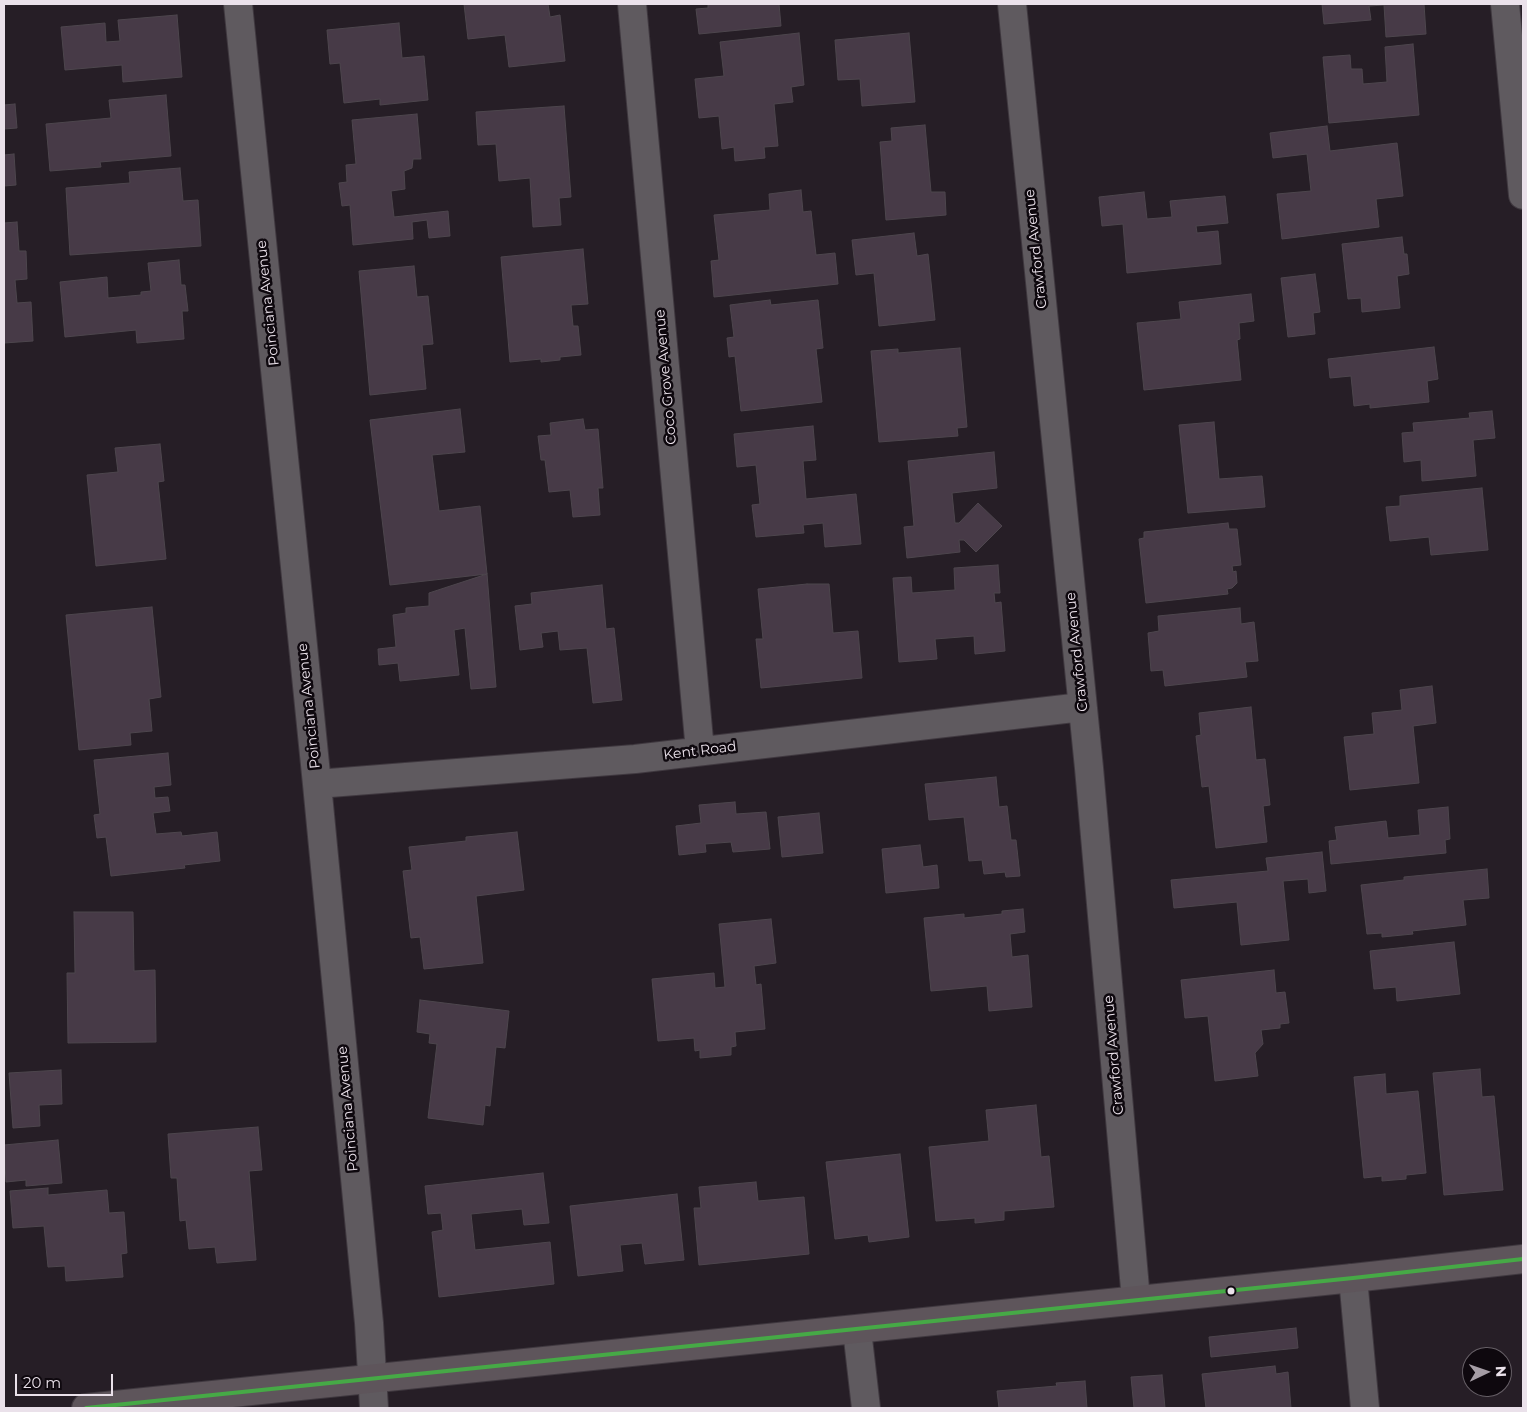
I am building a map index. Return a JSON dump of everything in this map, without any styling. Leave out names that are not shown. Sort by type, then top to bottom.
[{"type":"main road","points":[[86,1408],[857,1330],[1523,1259]]},
{"type":"street","name":"Poinciana Avenue","points":[[238,4],[317,784],[369,1323],[374,1408]]},
{"type":"street","name":"Coco Grove Avenue","points":[[632,4],[700,751]]},
{"type":"street","name":"Crawford Avenue","points":[[1012,4],[1082,707],[1136,1300]]},
{"type":"street","points":[[1505,4],[1523,195]]},
{"type":"street","name":"Kent Road","points":[[317,784],[635,759],[1082,707]]},
{"type":"street","points":[[1353,1278],[1365,1408]]},
{"type":"street","points":[[857,1330],[866,1408]]},
{"type":"building","points":[[464,4],[548,4],[550,17],[560,15],[565,61],[509,67],[505,35],[468,39]]},
{"type":"building","points":[[708,4],[779,4],[781,26],[699,34],[696,9],[708,8]]},
{"type":"building","points":[[1322,4],[1424,4],[1426,34],[1386,37],[1384,5],[1369,6],[1371,20],[1324,24]]},
{"type":"building","points":[[177,15],[182,77],[123,82],[122,65],[65,70],[61,27],[105,23],[106,42],[120,41],[118,20]]},
{"type":"building","points":[[399,23],[402,58],[424,56],[428,100],[380,105],[380,99],[344,103],[340,63],[330,64],[327,30]]},
{"type":"building","points":[[799,33],[804,85],[791,87],[793,102],[774,104],[778,146],[764,147],[765,158],[735,161],[734,147],[722,149],[719,116],[699,118],[695,79],[724,76],[720,42]]},
{"type":"building","points":[[909,33],[915,102],[862,106],[860,79],[838,80],[835,40]]},
{"type":"building","points":[[1413,44],[1419,115],[1329,123],[1323,57],[1350,55],[1351,69],[1362,69],[1363,84],[1387,82],[1385,47]]},
{"type":"building","points":[[166,95],[171,156],[100,162],[101,167],[50,171],[46,124],[111,118],[109,100]]},
{"type":"building","points":[[15,104],[17,128],[4,129],[4,105]]},
{"type":"building","points":[[564,106],[571,197],[559,198],[561,225],[533,227],[530,178],[499,181],[496,144],[478,145],[476,112]]},
{"type":"building","points":[[417,114],[421,159],[413,159],[412,168],[404,171],[405,189],[391,191],[394,217],[448,211],[450,236],[429,238],[427,220],[412,222],[413,239],[353,245],[350,205],[342,206],[339,183],[347,182],[346,165],[356,164],[352,120]]},
{"type":"building","points":[[925,125],[931,192],[945,192],[946,215],[886,220],[880,142],[892,141],[891,128]]},
{"type":"building","points":[[1327,126],[1330,151],[1397,143],[1403,196],[1376,199],[1379,227],[1282,239],[1277,194],[1311,191],[1307,154],[1273,158],[1270,133]]},
{"type":"building","points":[[14,154],[16,185],[4,186],[4,155]]},
{"type":"building","points":[[180,168],[183,201],[198,200],[201,246],[70,255],[66,188],[130,183],[129,172]]},
{"type":"building","points":[[801,190],[803,212],[811,211],[816,255],[835,253],[838,284],[714,297],[711,261],[719,260],[714,215],[770,210],[769,194]]},
{"type":"building","points":[[1144,192],[1147,219],[1172,217],[1170,201],[1225,196],[1228,223],[1196,226],[1197,233],[1218,231],[1221,264],[1127,273],[1123,224],[1102,226],[1099,197]]},
{"type":"building","points":[[17,222],[19,251],[26,251],[27,279],[15,280],[17,303],[31,302],[33,341],[4,343],[4,223]]},
{"type":"building","points":[[914,233],[917,256],[928,254],[935,320],[879,326],[874,273],[856,275],[852,240]]},
{"type":"building","points":[[1402,237],[1404,254],[1407,254],[1409,274],[1397,276],[1400,308],[1362,312],[1361,298],[1348,299],[1342,244]]},
{"type":"building","points":[[583,249],[588,304],[571,305],[573,326],[578,326],[581,355],[560,357],[560,360],[541,362],[541,359],[510,362],[501,257]]},
{"type":"building","points":[[179,260],[181,285],[185,285],[188,311],[182,311],[184,339],[137,343],[136,330],[65,337],[60,282],[107,277],[108,298],[141,295],[141,292],[151,291],[148,263]]},
{"type":"building","points":[[414,266],[417,297],[428,296],[433,344],[422,345],[426,389],[370,395],[359,271]]},
{"type":"building","points":[[1315,274],[1320,312],[1313,313],[1315,334],[1288,337],[1281,278]]},
{"type":"building","points":[[1251,294],[1254,321],[1239,323],[1240,339],[1237,340],[1241,380],[1144,390],[1137,323],[1181,319],[1179,302]]},
{"type":"building","points":[[770,300],[771,305],[818,300],[823,348],[816,349],[822,402],[741,411],[735,356],[729,357],[727,338],[734,337],[730,305]]},
{"type":"building","points":[[1434,347],[1438,379],[1427,381],[1429,402],[1370,408],[1370,404],[1354,406],[1351,376],[1330,378],[1328,359]]},
{"type":"building","points":[[960,348],[967,427],[957,428],[958,436],[879,442],[871,351],[898,349],[898,353]]},
{"type":"building","points":[[460,409],[465,452],[432,455],[439,511],[480,506],[487,574],[390,585],[370,420]]},
{"type":"building","points":[[1492,411],[1495,438],[1473,440],[1476,476],[1422,481],[1421,460],[1404,462],[1402,433],[1414,432],[1413,423],[1470,418],[1469,413]]},
{"type":"building","points":[[583,419],[585,430],[598,429],[603,488],[598,488],[600,515],[573,517],[570,490],[549,492],[545,460],[541,460],[538,436],[551,435],[550,423]]},
{"type":"building","points":[[1214,422],[1219,479],[1262,476],[1265,507],[1188,513],[1179,425]]},
{"type":"building","points":[[813,426],[816,460],[803,461],[806,499],[856,494],[861,544],[825,547],[823,523],[803,525],[804,533],[756,537],[752,505],[760,504],[756,465],[737,467],[734,434]]},
{"type":"building","points":[[160,444],[164,481],[158,482],[166,559],[96,566],[87,475],[118,472],[115,448]]},
{"type":"building","points":[[994,452],[997,488],[952,493],[955,523],[959,523],[978,503],[1002,526],[976,552],[964,540],[959,540],[960,552],[907,558],[904,527],[914,526],[908,461]]},
{"type":"building","points":[[1482,488],[1488,550],[1431,555],[1429,537],[1390,541],[1386,507],[1400,506],[1400,496]]},
{"type":"building","points":[[1228,523],[1229,529],[1237,529],[1241,565],[1232,566],[1233,572],[1236,571],[1237,583],[1232,588],[1227,589],[1228,594],[1146,603],[1139,539],[1144,538],[1144,532]]},
{"type":"building","points":[[998,565],[1000,593],[994,593],[995,603],[1001,602],[1005,651],[975,654],[974,636],[935,639],[937,659],[899,662],[893,578],[911,577],[912,593],[955,590],[954,568]]},
{"type":"building","points":[[487,574],[496,687],[471,689],[465,628],[454,630],[459,675],[400,681],[398,663],[379,665],[378,649],[396,647],[393,615],[406,613],[406,608],[429,606],[429,593]]},
{"type":"building","points":[[807,584],[829,584],[833,633],[858,631],[862,678],[761,688],[756,639],[763,639],[758,589]]},
{"type":"building","points":[[602,585],[606,629],[614,628],[622,700],[593,703],[587,648],[560,650],[558,631],[541,633],[543,647],[520,650],[515,606],[532,604],[531,593]]},
{"type":"building","points":[[152,607],[161,697],[149,699],[152,731],[130,733],[131,745],[79,750],[66,615]]},
{"type":"building","points":[[1240,608],[1241,624],[1254,622],[1258,661],[1245,662],[1247,677],[1165,686],[1163,670],[1151,671],[1148,633],[1159,631],[1158,616]]},
{"type":"building","points":[[1432,686],[1436,723],[1413,726],[1419,783],[1350,790],[1344,737],[1374,734],[1372,713],[1402,710],[1400,690]]},
{"type":"building","points":[[1251,707],[1256,760],[1265,759],[1270,805],[1263,806],[1267,842],[1216,848],[1209,786],[1202,787],[1196,736],[1201,735],[1199,713]]},
{"type":"building","points":[[168,753],[171,785],[154,787],[155,798],[168,797],[170,811],[153,813],[156,834],[181,832],[182,836],[217,832],[220,861],[184,865],[185,868],[111,876],[106,837],[97,838],[94,815],[100,814],[94,760]]},
{"type":"building","points":[[996,777],[999,807],[1007,806],[1011,840],[1016,840],[1020,876],[1006,877],[1005,872],[984,874],[982,860],[969,861],[964,817],[929,820],[925,784]]},
{"type":"building","points":[[735,802],[736,814],[766,812],[770,849],[733,852],[731,842],[705,844],[706,852],[679,855],[676,826],[701,823],[699,805]]},
{"type":"building","points":[[1448,807],[1450,839],[1445,840],[1446,853],[1331,864],[1329,841],[1337,840],[1335,827],[1386,821],[1388,838],[1420,835],[1418,810]]},
{"type":"building","points":[[819,813],[823,853],[782,857],[778,817]]},
{"type":"building","points":[[517,832],[524,890],[476,896],[483,963],[424,969],[420,937],[411,938],[403,871],[412,870],[409,847],[466,841],[466,837]]},
{"type":"building","points":[[920,845],[923,867],[937,865],[939,888],[886,893],[882,849]]},
{"type":"building","points":[[1322,852],[1326,891],[1309,893],[1308,879],[1283,881],[1289,940],[1241,945],[1237,902],[1174,908],[1171,880],[1268,871],[1266,858]]},
{"type":"building","points":[[1487,869],[1489,898],[1463,900],[1466,925],[1412,931],[1413,934],[1382,937],[1382,933],[1367,934],[1361,885],[1404,880],[1404,877]]},
{"type":"building","points":[[1023,909],[1025,932],[1010,934],[1012,957],[1028,955],[1032,1007],[989,1011],[987,986],[931,991],[924,918],[964,914],[964,918],[1002,914],[1002,911]]},
{"type":"building","points":[[74,912],[133,912],[134,971],[155,970],[156,1042],[68,1043],[67,973],[75,973]]},
{"type":"building","points":[[771,919],[776,963],[754,966],[756,985],[761,984],[765,1029],[735,1032],[736,1046],[731,1047],[731,1055],[700,1058],[700,1050],[695,1051],[694,1038],[658,1041],[652,979],[714,973],[715,988],[725,987],[719,924]]},
{"type":"building","points":[[1454,942],[1460,994],[1397,1001],[1396,987],[1374,989],[1370,951]]},
{"type":"building","points":[[1274,970],[1276,993],[1285,992],[1289,1023],[1280,1024],[1280,1028],[1261,1030],[1263,1044],[1255,1053],[1258,1076],[1215,1081],[1208,1016],[1185,1018],[1181,980]]},
{"type":"building","points":[[420,1000],[509,1011],[505,1048],[496,1047],[490,1106],[485,1105],[483,1125],[428,1118],[437,1044],[429,1043],[430,1034],[417,1032]]},
{"type":"building","points":[[1480,1069],[1482,1097],[1494,1096],[1503,1190],[1444,1195],[1433,1073]]},
{"type":"building","points":[[61,1070],[62,1104],[39,1105],[40,1126],[13,1128],[9,1073]]},
{"type":"building","points":[[1385,1074],[1386,1094],[1418,1091],[1426,1173],[1406,1175],[1406,1179],[1382,1181],[1382,1176],[1364,1178],[1354,1077]]},
{"type":"building","points":[[1036,1105],[1041,1157],[1049,1156],[1054,1207],[1004,1211],[1004,1220],[975,1223],[975,1218],[936,1221],[929,1147],[989,1141],[986,1110]]},
{"type":"building","points":[[258,1127],[262,1170],[249,1171],[256,1260],[217,1263],[215,1247],[189,1249],[186,1220],[180,1221],[177,1178],[171,1178],[168,1134]]},
{"type":"building","points":[[58,1140],[62,1183],[26,1186],[26,1180],[6,1182],[4,1145]]},
{"type":"building","points":[[900,1154],[909,1237],[869,1242],[868,1235],[835,1239],[826,1162]]},
{"type":"building","points":[[543,1173],[549,1223],[524,1225],[522,1209],[471,1214],[475,1250],[550,1242],[554,1284],[439,1297],[432,1232],[443,1230],[441,1213],[428,1214],[425,1186]]},
{"type":"building","points":[[756,1182],[758,1201],[804,1197],[809,1254],[699,1265],[694,1208],[701,1208],[699,1187]]},
{"type":"building","points":[[48,1188],[48,1195],[107,1190],[109,1213],[124,1212],[127,1253],[121,1254],[123,1277],[66,1281],[65,1266],[48,1267],[44,1226],[13,1228],[10,1191]]},
{"type":"building","points":[[677,1194],[684,1260],[645,1264],[642,1243],[620,1245],[623,1271],[578,1276],[570,1206]]},
{"type":"building","points":[[1296,1328],[1298,1348],[1211,1357],[1209,1337]]},
{"type":"building","points":[[1275,1366],[1276,1374],[1288,1372],[1291,1408],[1206,1408],[1202,1374]]},
{"type":"building","points":[[1162,1375],[1165,1408],[1134,1408],[1131,1377]]},
{"type":"building","points":[[1085,1381],[1087,1408],[999,1408],[997,1391],[1057,1386],[1056,1383]]},
{"type":"transit line","points":[[86,1408],[1523,1259]]}]
